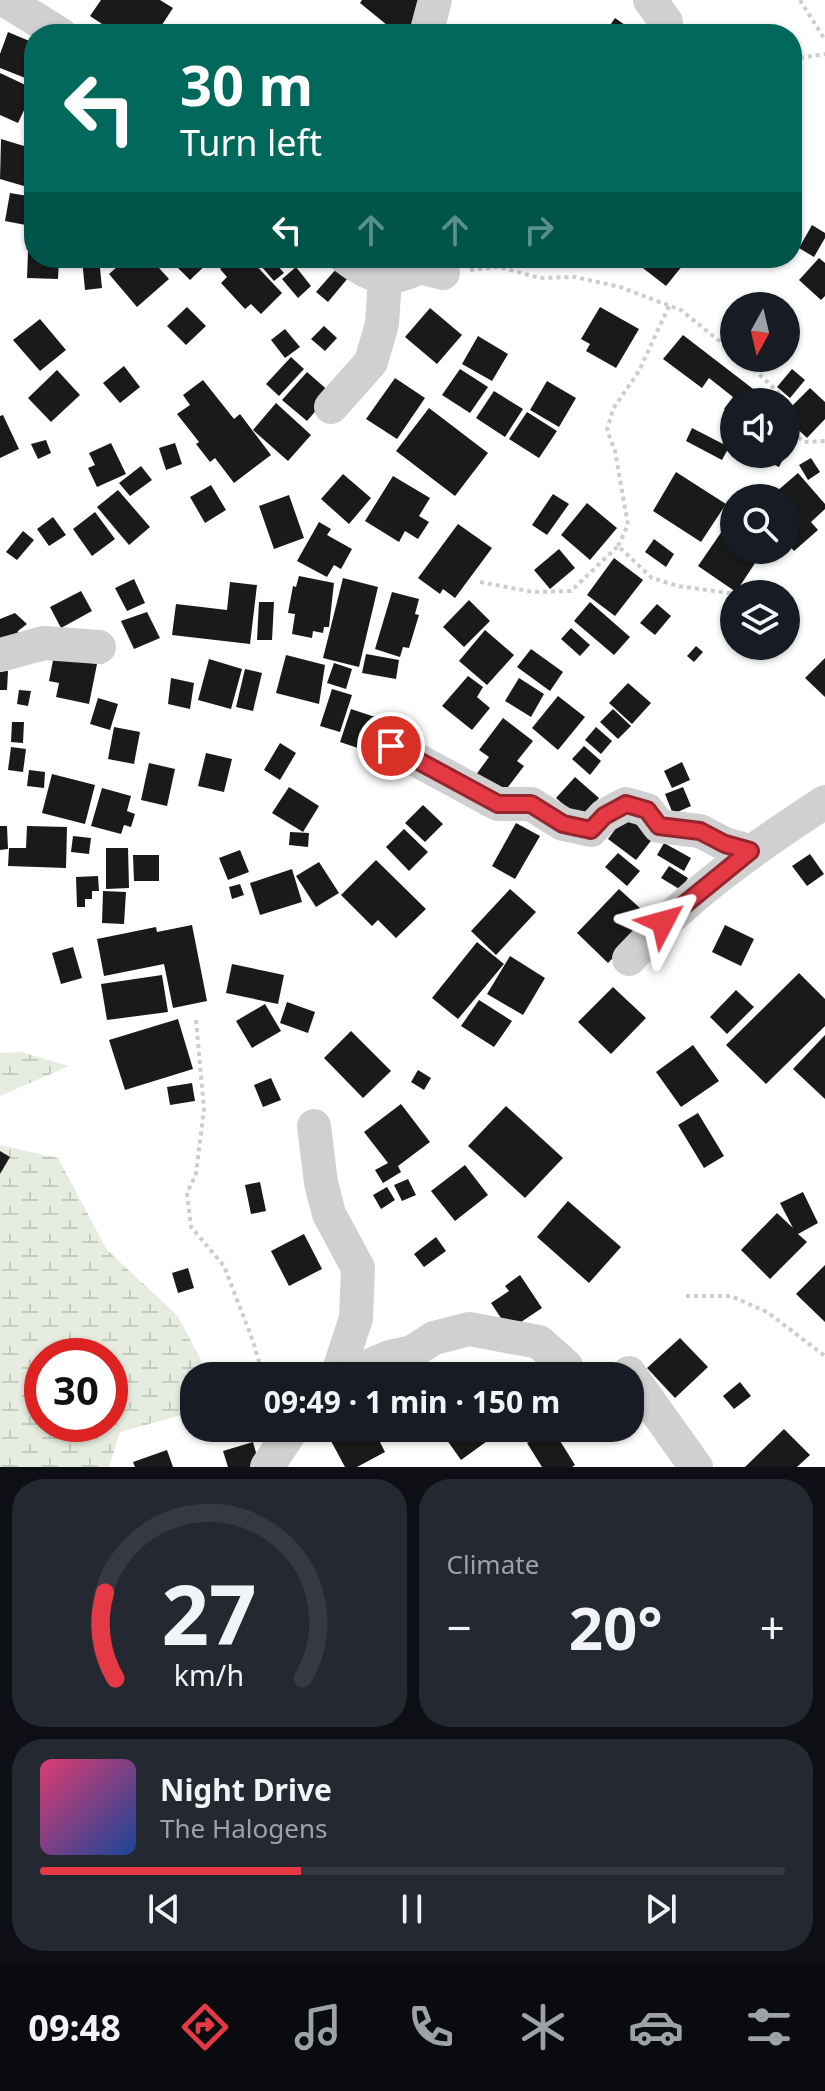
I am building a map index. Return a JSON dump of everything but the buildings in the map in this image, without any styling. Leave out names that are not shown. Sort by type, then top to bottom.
[{"type":"street","points":[[5,0],[44,24]]},
{"type":"street","points":[[429,24],[435,0]]},
{"type":"street","points":[[650,0],[666,24]]},
{"type":"street","points":[[360,268],[368,274],[385,278],[407,274],[417,268]]},
{"type":"street","points":[[423,268],[443,273]]},
{"type":"street","points":[[331,407],[364,371],[374,353],[382,324],[385,278]]},
{"type":"street","points":[[0,655],[44,643],[99,647]]},
{"type":"street","points":[[391,746],[498,804],[531,804],[563,824],[591,830],[604,816],[626,804],[647,810],[659,826],[700,831],[725,844],[750,851]]},
{"type":"street","points":[[629,959],[663,922],[750,851],[825,802]]},
{"type":"street","points":[[314,1126],[321,1183],[329,1214],[358,1268],[356,1318],[342,1362]]},
{"type":"street","points":[[378,1362],[412,1352],[434,1338],[469,1329],[539,1342],[562,1362]]},
{"type":"street","points":[[644,1394],[696,1467]]},
{"type":"street","points":[[267,1467],[284,1442]]},
{"type":"path","points":[[800,0],[825,40]]},
{"type":"path","points":[[802,57],[825,54]]},
{"type":"path","points":[[443,273],[490,268]]},
{"type":"path","points":[[503,268],[540,278],[575,277],[620,287],[681,310],[720,342]]},
{"type":"path","points":[[480,582],[533,592],[571,591],[618,546],[628,525],[615,451],[607,430],[613,409],[639,371],[669,306]]},
{"type":"path","points":[[757,372],[774,388]]},
{"type":"path","points":[[800,439],[804,442],[825,441]]},
{"type":"path","points":[[618,546],[652,578],[678,586],[720,592]]},
{"type":"path","points":[[196,1020],[204,1109],[196,1174],[187,1193],[191,1227],[224,1266],[259,1362]]},
{"type":"path","points":[[686,1296],[731,1296],[755,1306],[825,1356]]},
{"type":"green space","points":[[21,1052],[69,1066],[0,1096],[0,1053]]},
{"type":"green space","points":[[0,1145],[58,1158],[107,1250],[177,1315],[202,1362],[180,1362],[180,1415],[128,1430],[128,1338],[24,1338],[24,1442],[117,1442],[109,1467],[0,1467]]},
{"type":"route","points":[[391,746],[498,804],[531,804],[563,824],[591,830],[604,816],[626,804],[647,810],[659,826],[700,831],[725,844],[750,851],[663,922]]}]
